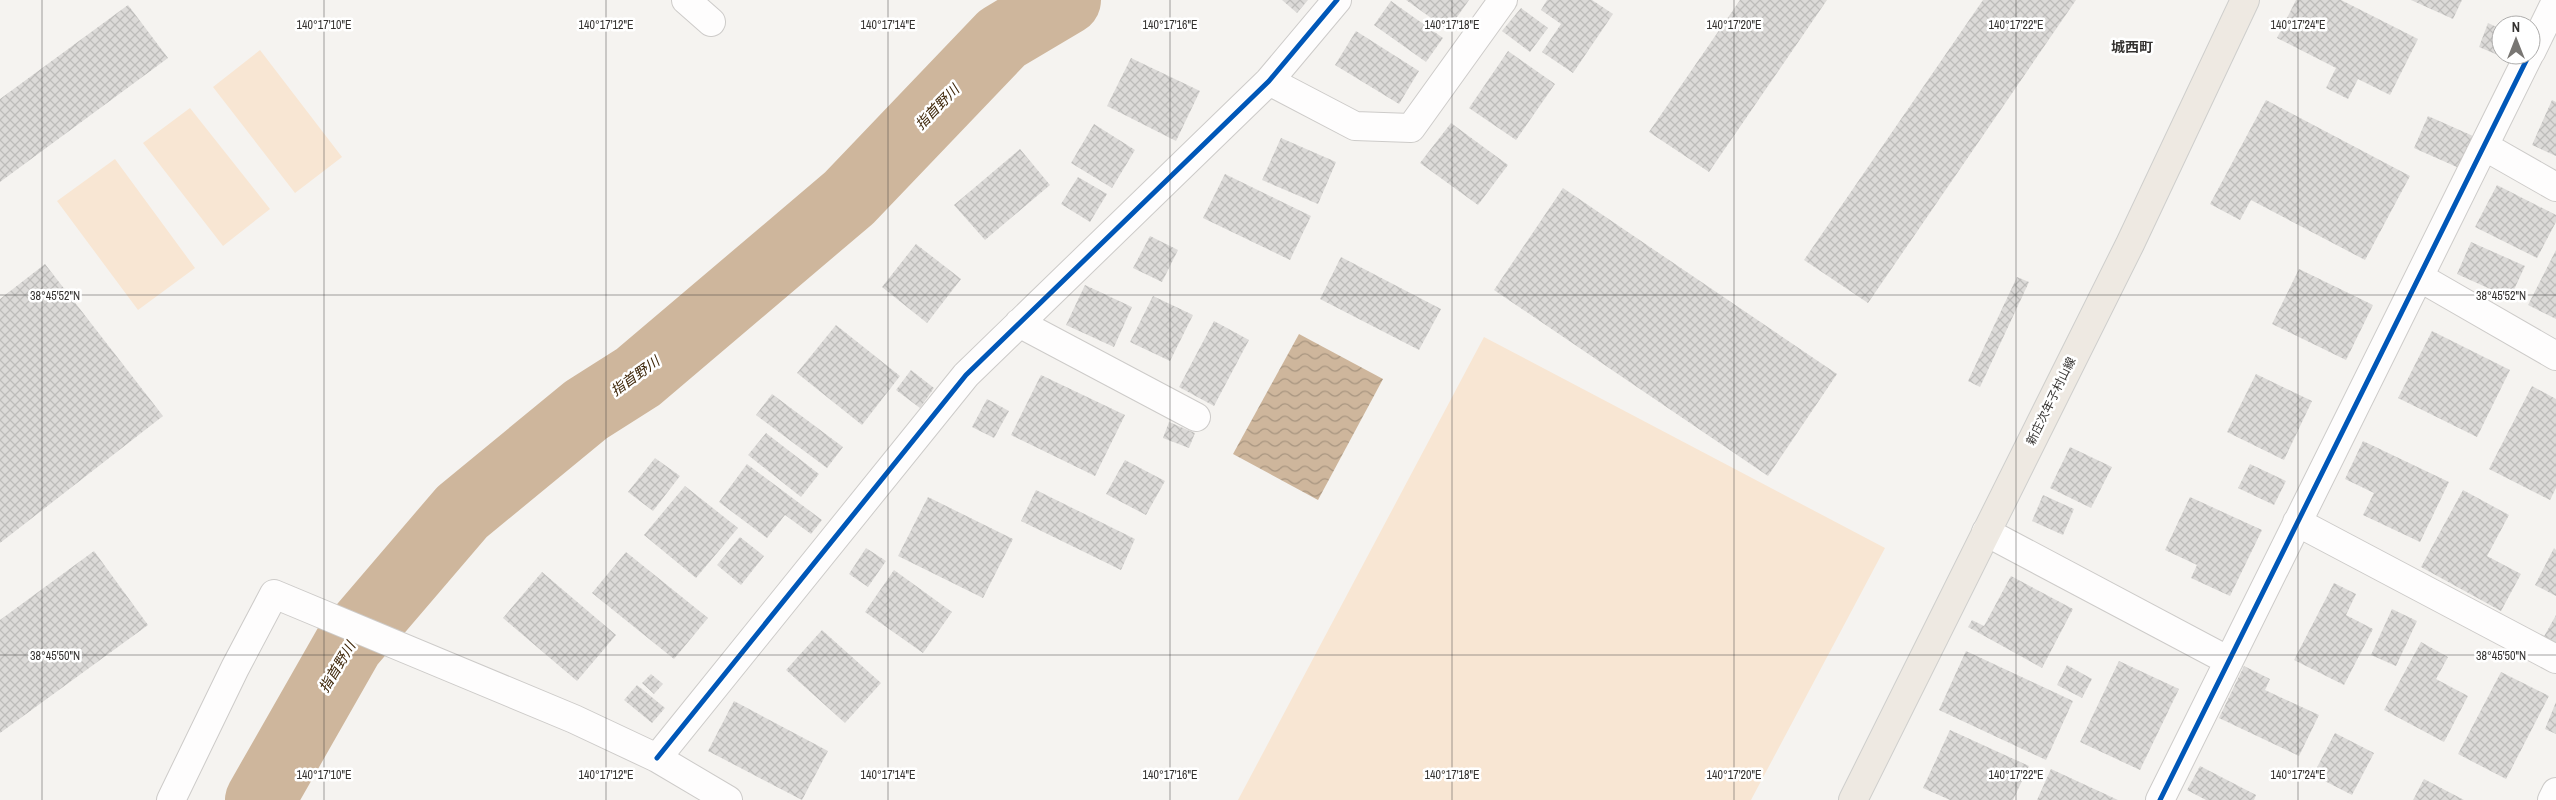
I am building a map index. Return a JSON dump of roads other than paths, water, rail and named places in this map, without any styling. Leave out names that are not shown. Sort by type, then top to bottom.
[{"type":"main road","name":"新庄次年子村山線","points":[[1853,800],[2130,244],[2245,0]]},
{"type":"street","points":[[686,0],[711,22]]},
{"type":"street","points":[[657,758],[966,375],[1270,81],[1337,0]]},
{"type":"street","points":[[1270,81],[1355,126],[1411,128],[1502,0]]},
{"type":"street","points":[[2541,31],[2556,1]]},
{"type":"street","points":[[2160,800],[2524,65]]},
{"type":"street","points":[[2484,146],[2556,187]]},
{"type":"street","points":[[2419,277],[2556,356]]},
{"type":"street","points":[[1019,323],[1196,417]]},
{"type":"street","points":[[2297,522],[2556,659]]},
{"type":"street","points":[[1986,532],[2229,660]]},
{"type":"street","points":[[171,800],[234,668],[274,594],[574,719],[657,758],[728,800]]},
{"type":"street","points":[[2552,800],[2556,792]]},
{"type":"water","points":[[1299,334],[1383,379],[1318,500],[1233,454]]},
{"type":"waterway","name":"指首野川","points":[[260,800],[349,644],[462,512],[586,410],[638,377],[849,198],[1002,38],[1066,0]]},
{"type":"district","name":"城西町","points":[[2132,47]]}]
